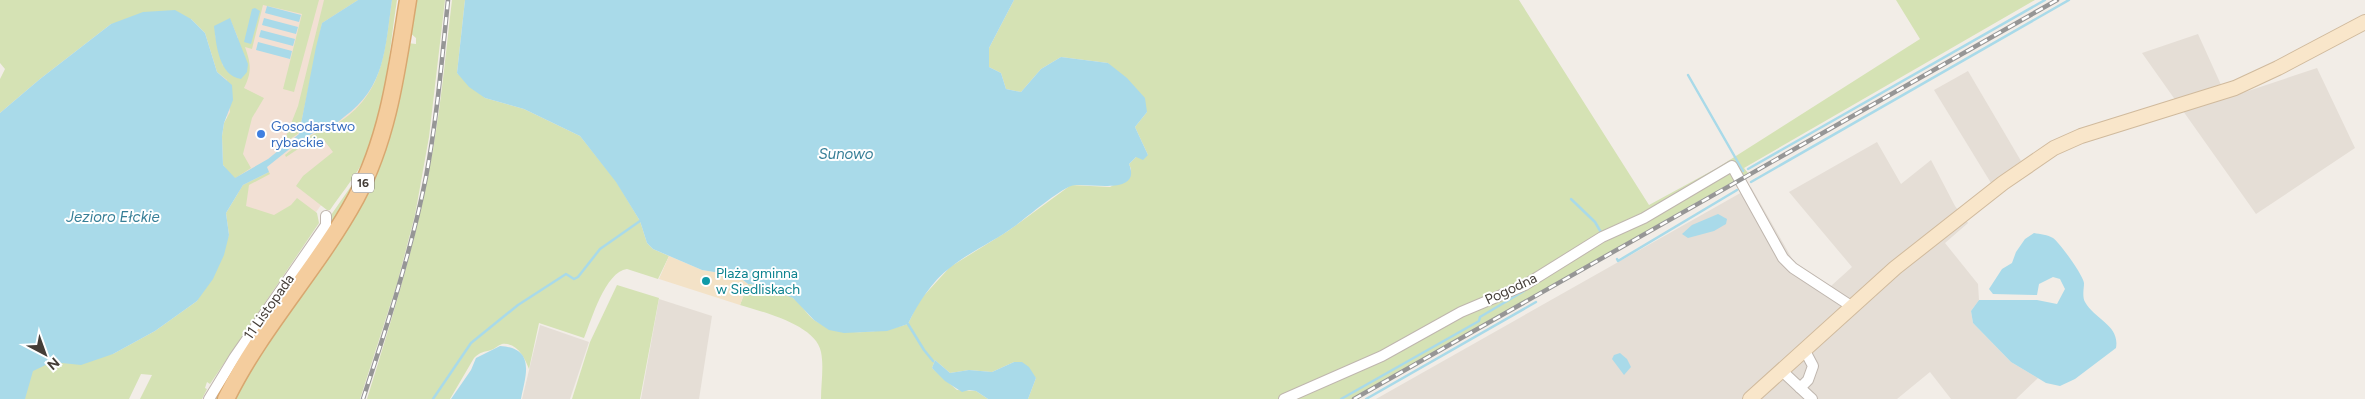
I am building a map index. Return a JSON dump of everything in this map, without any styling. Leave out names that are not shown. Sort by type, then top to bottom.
[{"type":"main road","name":"16","points":[[226,399],[252,352],[338,228],[361,187],[377,150],[386,119],[408,0]]},
{"type":"main road","points":[[1750,399],[1895,268],[2003,183],[2054,148],[2081,136],[2235,88],[2278,68],[2365,22]]},
{"type":"street","name":"Pogodna","points":[[1284,399],[1382,356],[1461,312],[1525,285],[1602,237],[1644,218],[1732,166],[1783,258],[1793,268],[1851,306]]},
{"type":"street","name":"11 Listopada","points":[[209,399],[234,358],[326,225],[326,216]]},
{"type":"street","points":[[1800,388],[1808,380],[1813,366],[1804,349]]},
{"type":"street","points":[[1782,371],[1812,399]]},
{"type":"shaded area","points":[[236,0],[395,0],[355,157],[254,300],[220,68],[210,24]]},
{"type":"shaded area","points":[[2198,34],[2227,98],[2317,68],[2355,148],[2256,214],[2142,53]]},
{"type":"shaded area","points":[[1968,71],[2021,161],[1991,183],[1934,90]]},
{"type":"shaded area","points":[[1877,142],[1901,184],[1931,160],[1955,206],[1968,223],[1945,243],[1978,284],[1979,300],[1971,311],[1973,323],[2011,362],[2038,378],[2016,399],[1951,399],[1930,372],[1897,399],[1376,399],[1751,187],[1794,262],[1831,286],[1852,267],[1789,192]]},
{"type":"shaded area","points":[[659,299],[712,316],[699,399],[641,399]]},
{"type":"shaded area","points":[[540,325],[589,342],[570,399],[522,399]]},
{"type":"green space","points":[[0,0],[319,0],[294,92],[283,89],[302,14],[263,5],[252,49],[245,47],[250,68],[244,88],[264,98],[252,118],[243,154],[251,168],[234,179],[223,165],[222,136],[224,123],[230,112],[227,80],[217,72],[205,33],[191,19],[111,24],[40,79],[0,113],[0,79],[5,69],[0,63]],"holes":[[[230,19],[238,38],[223,66],[215,35]]]},
{"type":"green space","points":[[324,0],[358,0],[322,23],[299,133],[283,144],[298,106]]},
{"type":"green space","points":[[392,0],[397,0],[385,85],[376,128],[354,177],[330,210],[327,210],[296,186],[303,176],[333,152],[323,139],[310,146],[307,143],[286,157],[285,155],[308,137],[331,127],[349,115],[362,103],[378,73],[383,56]]},
{"type":"green space","points":[[415,0],[445,0],[429,137],[415,215],[397,284],[360,399],[232,399],[238,387],[344,231],[407,43],[416,44],[416,38],[409,32]]},
{"type":"green space","points":[[452,0],[465,0],[457,73],[485,98],[524,109],[580,136],[616,181],[640,221],[647,243],[653,249],[669,256],[658,279],[627,269],[619,272],[612,278],[600,298],[584,338],[539,323],[529,369],[523,356],[516,348],[502,344],[480,353],[474,358],[450,399],[367,399],[400,288],[422,204],[436,132]]},
{"type":"green space","points":[[1014,0],[1519,0],[1649,205],[1717,168],[1920,39],[1896,0],[2035,0],[1744,168],[1748,173],[1352,399],[1028,399],[1036,378],[1014,362],[992,372],[969,370],[950,373],[935,360],[932,368],[957,390],[976,391],[988,399],[821,399],[822,358],[817,343],[809,334],[787,321],[740,305],[748,284],[788,295],[796,300],[814,320],[825,326],[848,332],[885,330],[908,324],[919,301],[950,267],[1008,231],[1071,185],[1110,187],[1129,177],[1131,169],[1129,164],[1136,157],[1148,155],[1135,127],[1147,112],[1108,63],[1061,57],[1041,69],[1021,92],[1006,89],[1001,73],[989,67],[989,48]]},
{"type":"green space","points":[[363,169],[357,185],[220,399],[214,399],[224,381],[330,226],[331,215]]},
{"type":"green space","points":[[269,172],[270,174],[249,185],[246,206],[274,215],[291,205],[297,198],[317,213],[319,223],[210,384],[207,382],[205,388],[207,389],[202,399],[140,399],[152,375],[141,374],[129,399],[8,399],[37,360],[113,354],[155,331],[197,301],[229,235],[226,213],[243,185]]},
{"type":"green space","points":[[617,285],[659,298],[640,399],[572,399],[590,342]]},
{"type":"sand","name":"Plaża gminna w Siedliskach","points":[[669,256],[702,270],[738,276],[748,284],[740,305],[659,279]]},
{"type":"water","name":"Jezioro Ełckie","points":[[358,0],[392,0],[385,50],[376,79],[358,105],[339,121],[328,129],[325,130],[323,128],[302,139],[267,167],[269,172],[243,185],[226,213],[229,235],[224,255],[213,279],[197,301],[155,331],[113,354],[81,365],[52,362],[33,371],[25,399],[0,399],[0,113],[40,79],[111,24],[143,12],[175,10],[191,19],[205,33],[217,72],[232,85],[233,100],[224,123],[222,136],[223,165],[235,178],[268,159],[299,134],[322,23]]},
{"type":"water","name":"Sunowo","points":[[465,0],[1014,0],[989,48],[989,67],[1001,73],[1006,89],[1021,92],[1041,69],[1061,57],[1108,63],[1127,78],[1145,98],[1147,112],[1135,127],[1148,155],[1143,160],[1136,157],[1129,164],[1131,175],[1128,181],[1120,185],[1078,185],[1066,188],[1007,231],[959,261],[932,286],[921,300],[908,324],[887,331],[844,333],[829,330],[814,320],[793,298],[759,285],[748,284],[738,276],[702,270],[653,249],[647,243],[640,221],[616,182],[580,136],[524,109],[485,98],[469,87],[457,73]]},
{"type":"water","points":[[267,6],[301,15],[299,22],[265,13]]},
{"type":"water","points":[[255,8],[260,11],[251,44],[244,42],[252,9]]},
{"type":"water","points":[[230,18],[248,64],[247,72],[241,79],[234,77],[223,66],[216,41],[214,26]]},
{"type":"water","points":[[264,18],[298,27],[296,34],[262,25]]},
{"type":"water","points":[[261,30],[295,39],[293,46],[259,37]]},
{"type":"water","points":[[258,42],[292,51],[290,59],[256,50]]},
{"type":"water","points":[[1718,214],[1727,219],[1726,224],[1714,231],[1688,238],[1682,234],[1692,225]]},
{"type":"water","points":[[2034,233],[2053,238],[2066,252],[2083,279],[2085,302],[2111,328],[2116,340],[2116,348],[2075,379],[2060,386],[2046,383],[2011,362],[1973,323],[1971,311],[1979,300],[2037,300],[2057,304],[2065,289],[2060,279],[2053,277],[2039,284],[2037,295],[1993,294],[1989,289],[2002,269],[2012,263],[2016,252],[2025,239]]},
{"type":"water","points":[[500,346],[512,348],[524,358],[526,373],[521,399],[451,399],[471,370],[476,358]]},
{"type":"water","points":[[1620,353],[1627,359],[1631,367],[1624,375],[1612,359],[1614,355]]},
{"type":"water","points":[[935,360],[950,373],[969,370],[992,372],[1014,362],[1022,362],[1029,367],[1036,378],[1028,399],[988,399],[976,391],[962,392],[945,381],[932,368]]},
{"type":"waterway","points":[[1748,169],[2045,0]]},
{"type":"waterway","points":[[1751,182],[2069,0]]},
{"type":"waterway","points":[[1688,75],[1743,171]]},
{"type":"waterway","points":[[1617,259],[1618,261],[1737,190]]},
{"type":"waterway","points":[[1571,199],[1595,222],[1602,234]]},
{"type":"waterway","points":[[433,399],[471,343],[518,305],[566,274],[574,279],[578,277],[600,249],[640,221]]},
{"type":"waterway","points":[[1341,399],[1479,321],[1480,317],[1524,291]]},
{"type":"waterway","points":[[1366,399],[1536,302]]},
{"type":"waterway","points":[[908,324],[933,361]]},
{"type":"railway","points":[[363,399],[406,261],[426,177],[436,111],[448,0]]},
{"type":"railway","points":[[1354,399],[2057,0]]},
{"type":"place","name":"Gosodarstwo rybackie","points":[[261,134]]},
{"type":"place","name":"Plaża gminna w Siedliskach","points":[[706,281]]}]
